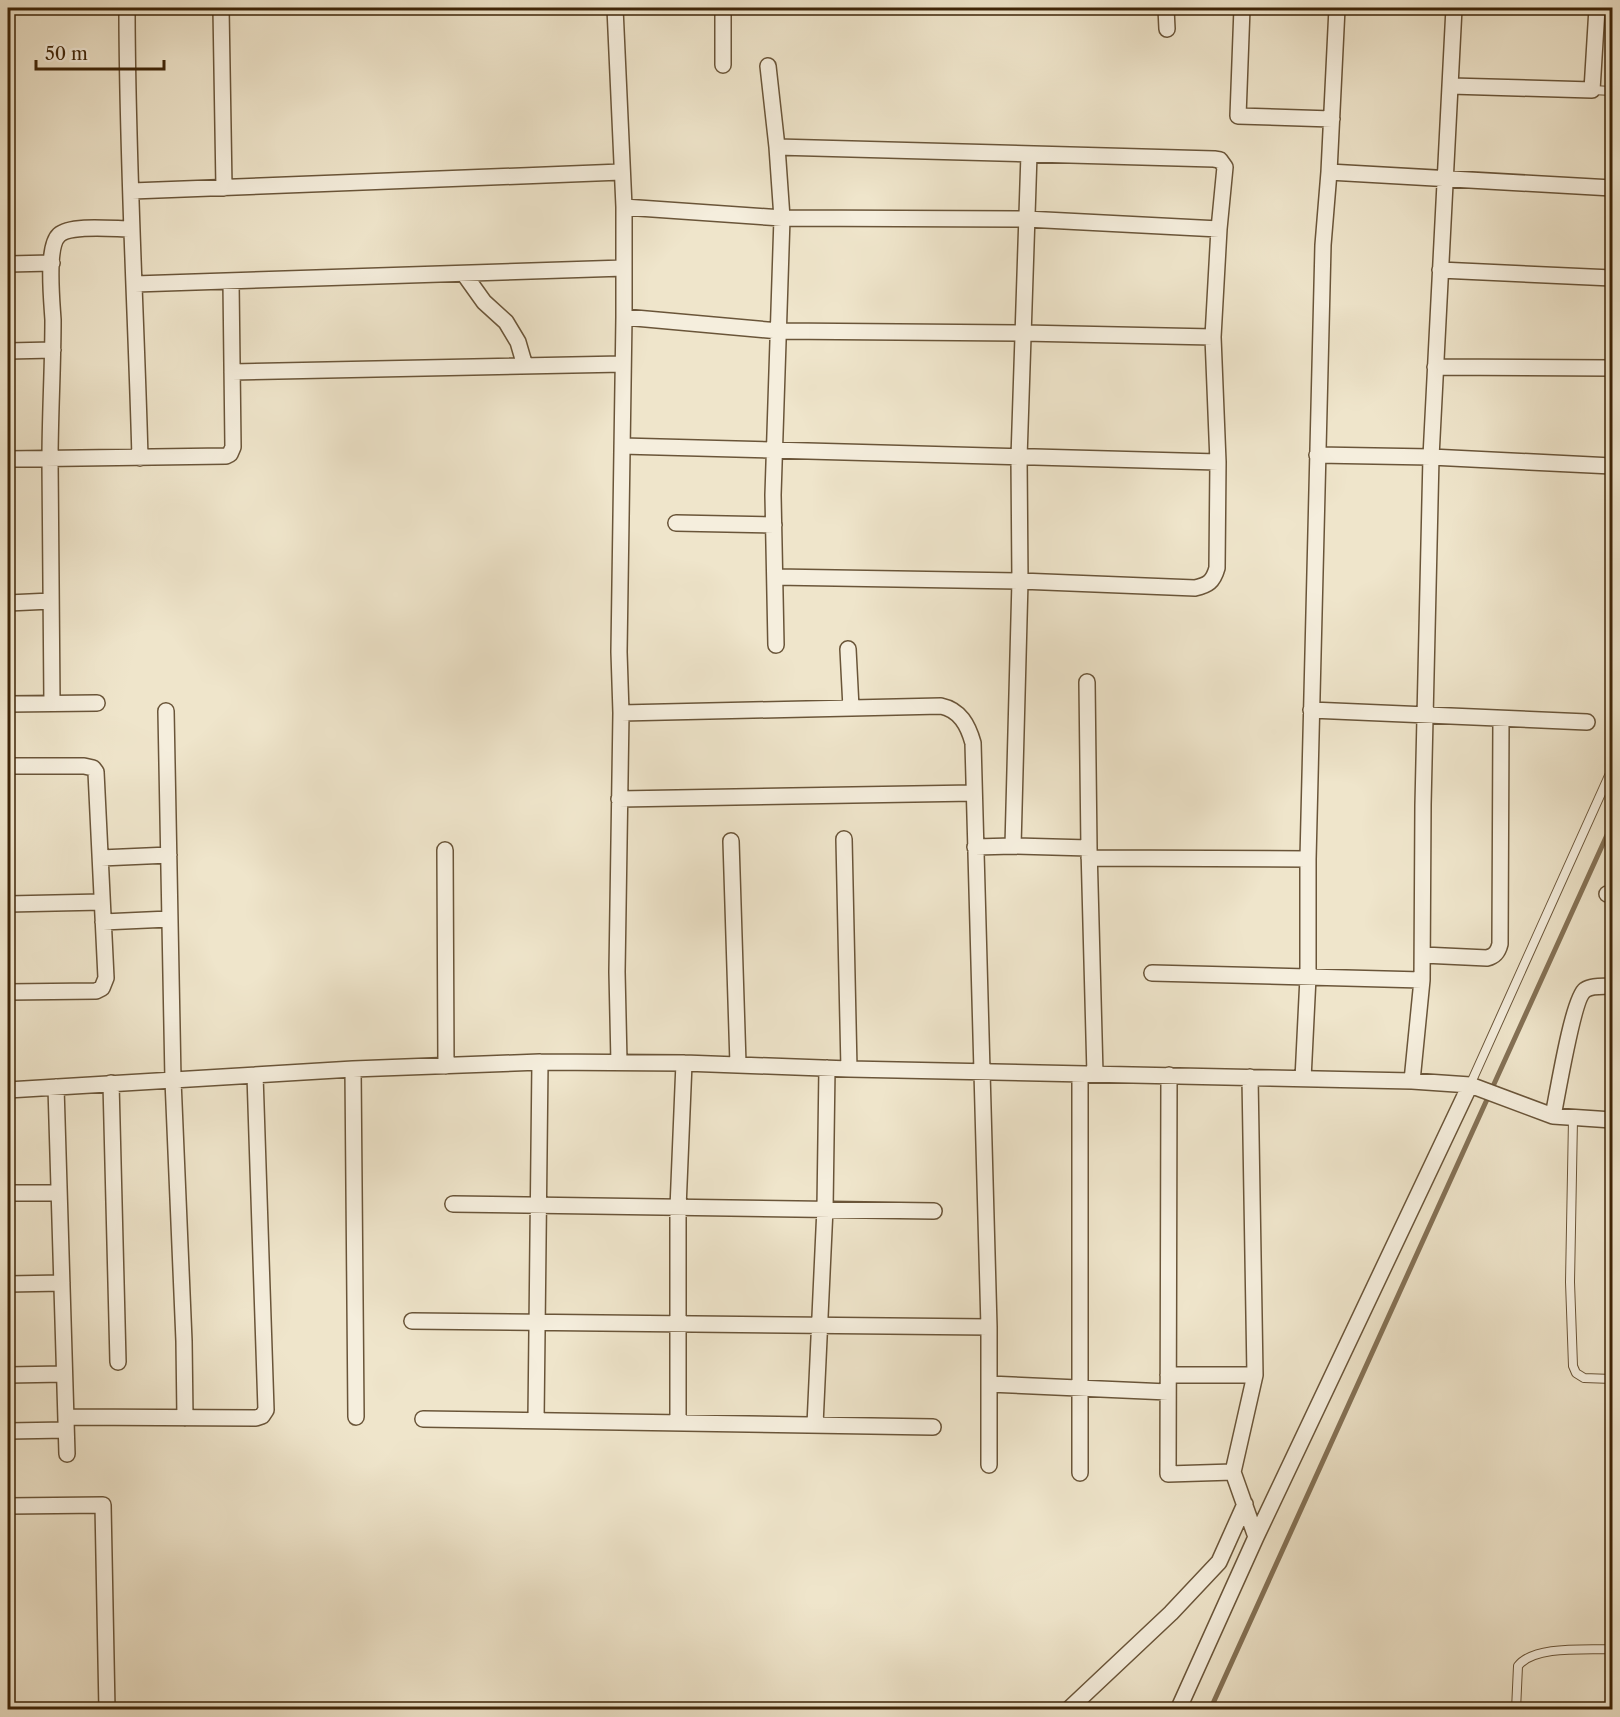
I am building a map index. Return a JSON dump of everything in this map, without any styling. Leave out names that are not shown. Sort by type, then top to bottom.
[{"type":"street","points":[[127,8],[131,229],[135,284],[140,458]]},
{"type":"street","points":[[221,8],[224,188]]},
{"type":"street","points":[[615,8],[624,207],[617,972],[620,1062]]},
{"type":"street","points":[[723,8],[723,65]]},
{"type":"street","points":[[1166,8],[1167,29]]},
{"type":"street","points":[[1242,8],[1238,116],[1332,119]]},
{"type":"street","points":[[1303,1078],[1308,977],[1311,710],[1323,245],[1337,8]]},
{"type":"street","points":[[1412,1081],[1422,980],[1423,805],[1431,457],[1454,8]]},
{"type":"street","points":[[1451,86],[1592,90],[1598,8]]},
{"type":"street","points":[[768,66],[782,218],[774,525],[776,645]]},
{"type":"street","points":[[775,577],[1020,581],[1195,588],[1206,585],[1214,579],[1217,568],[1218,462],[1213,337],[1225,167],[1220,160],[777,147]]},
{"type":"street","points":[[1013,846],[1020,581],[1019,458],[1029,154]]},
{"type":"street","points":[[132,191],[621,172]]},
{"type":"street","points":[[1329,172],[1612,188]]},
{"type":"street","points":[[624,207],[782,218],[1026,219],[1219,229]]},
{"type":"street","points":[[52,703],[50,459],[54,244],[58,236],[77,229],[131,229]]},
{"type":"street","points":[[8,264],[52,263]]},
{"type":"street","points":[[135,284],[624,268]]},
{"type":"street","points":[[1440,270],[1612,278]]},
{"type":"street","points":[[464,274],[484,302],[506,322],[518,342],[525,366]]},
{"type":"street","points":[[8,459],[140,458],[230,454],[234,447],[231,282]]},
{"type":"street","points":[[624,317],[779,331],[1213,337]]},
{"type":"street","points":[[8,351],[53,350]]},
{"type":"street","points":[[232,372],[623,364]]},
{"type":"street","points":[[1435,367],[1612,368]]},
{"type":"street","points":[[622,446],[1218,462]]},
{"type":"street","points":[[1317,455],[1431,457],[1612,466]]},
{"type":"street","points":[[676,523],[774,525]]},
{"type":"street","points":[[8,603],[51,602]]},
{"type":"street","points":[[848,649],[851,708]]},
{"type":"street","points":[[1080,1473],[1088,1074],[1087,682]]},
{"type":"street","points":[[8,704],[97,703]]},
{"type":"street","points":[[621,713],[941,706],[952,708],[970,733],[973,743],[989,1327],[989,1465]]},
{"type":"street","points":[[1311,710],[1587,722]]},
{"type":"street","points":[[166,711],[173,1080],[185,1418]]},
{"type":"street","points":[[1422,955],[1487,958],[1494,956],[1498,951],[1500,944],[1501,719]]},
{"type":"street","points":[[8,766],[84,765],[93,768],[97,779],[106,978],[102,988],[96,990],[8,992]]},
{"type":"street","points":[[620,799],[974,793]]},
{"type":"street","points":[[844,839],[849,1069]]},
{"type":"street","points":[[731,841],[738,1064]]},
{"type":"street","points":[[975,847],[1013,846],[1089,853],[1308,859]]},
{"type":"street","points":[[445,850],[446,1066]]},
{"type":"street","points":[[101,858],[169,855]]},
{"type":"street","points":[[8,904],[102,902]]},
{"type":"street","points":[[103,922],[169,919]]},
{"type":"street","points":[[1152,973],[1422,980]]},
{"type":"street","points":[[1553,1116],[1579,997],[1584,990],[1592,987],[1612,986]]},
{"type":"street","points":[[536,1420],[540,1062]]},
{"type":"street","points":[[8,1090],[353,1069],[540,1062],[738,1064],[849,1069],[1412,1081],[1473,1086],[1553,1116],[1612,1120]]},
{"type":"street","points":[[678,1422],[678,1208],[684,1063]]},
{"type":"street","points":[[815,1425],[825,1208],[827,1068]]},
{"type":"street","points":[[353,1069],[356,1417]]},
{"type":"street","points":[[8,1431],[66,1423],[262,1416],[266,1410],[255,1075]]},
{"type":"street","points":[[1169,1076],[1168,1474],[1233,1472]]},
{"type":"street","points":[[1250,1077],[1256,1375],[1233,1472],[1256,1537]]},
{"type":"street","points":[[111,1083],[118,1362]]},
{"type":"street","points":[[1178,1710],[1256,1537],[1473,1086]]},
{"type":"street","points":[[56,1087],[67,1454]]},
{"type":"street","points":[[8,1193],[59,1193]]},
{"type":"street","points":[[453,1204],[934,1211]]},
{"type":"street","points":[[8,1284],[62,1283]]},
{"type":"street","points":[[412,1321],[989,1327]]},
{"type":"street","points":[[8,1375],[64,1374]]},
{"type":"street","points":[[1168,1375],[1256,1375]]},
{"type":"street","points":[[989,1384],[1168,1392]]},
{"type":"street","points":[[423,1419],[933,1427]]},
{"type":"street","points":[[1068,1710],[1171,1612],[1219,1562],[1245,1504]]},
{"type":"street","points":[[8,1506],[103,1505],[107,1710]]},
{"type":"lane","points":[[1592,90],[1612,91]]},
{"type":"lane","points":[[1473,1086],[1612,769]]},
{"type":"lane","points":[[1573,1119],[1570,1282],[1573,1366],[1576,1374],[1584,1378],[1612,1379]]},
{"type":"lane","points":[[1516,1710],[1518,1666],[1529,1656],[1555,1652],[1612,1649]]},
{"type":"waterway","points":[[1210,1710],[1612,824]]}]
